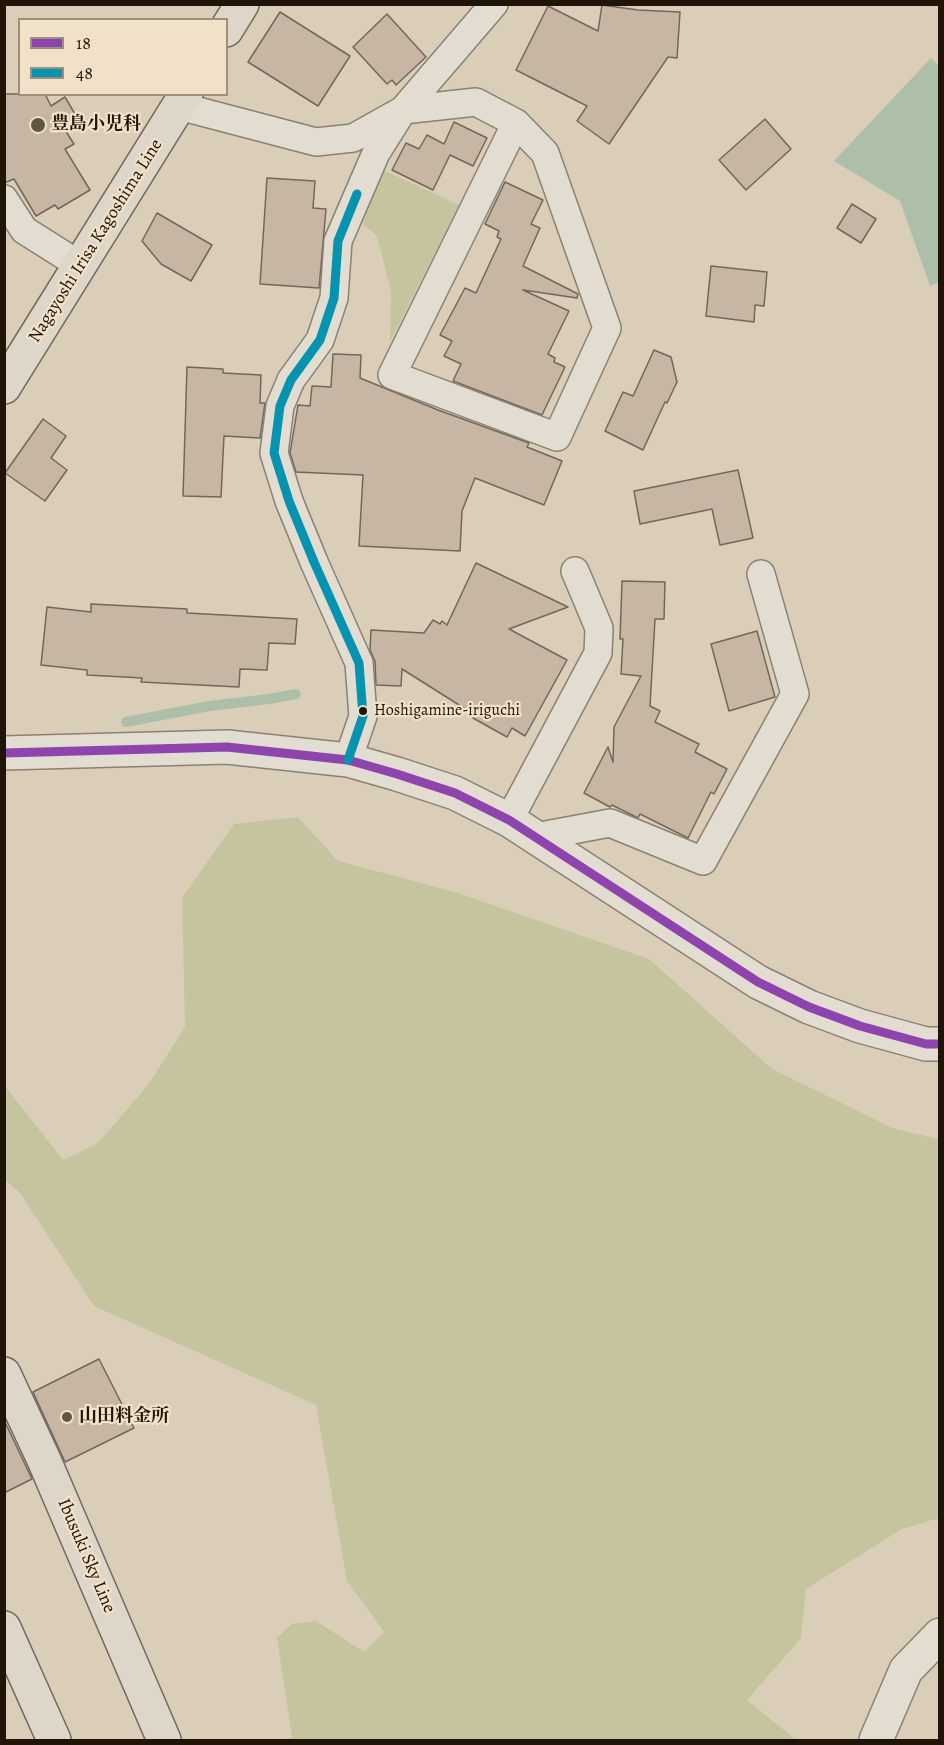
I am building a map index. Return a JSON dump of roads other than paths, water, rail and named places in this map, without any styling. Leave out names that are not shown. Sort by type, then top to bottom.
[{"type":"main road","points":[[228,27],[242,4]]},
{"type":"main road","name":"Nagayoshi Irisa Kagoshima Line","points":[[4,387],[183,100]]},
{"type":"main road","name":"Ibusuki Sky Line","points":[[4,1374],[44,1460],[164,1740]]},
{"type":"main road","points":[[4,1628],[54,1740]]},
{"type":"street","points":[[348,760],[363,716],[359,663],[289,501],[274,453],[279,406],[291,380],[320,340],[334,298],[338,241],[376,153],[403,110],[494,4]]},
{"type":"street","points":[[183,100],[316,142],[353,138],[403,110],[476,102],[516,123],[546,153],[607,328],[557,437],[392,375],[516,123]]},
{"type":"street","points":[[4,199],[24,230],[81,266]]},
{"type":"street","points":[[522,829],[598,653],[599,628],[574,571]]},
{"type":"street","points":[[522,829],[610,823],[703,861],[795,694],[761,574]]},
{"type":"street","points":[[4,753],[227,747],[348,760],[398,774],[455,794],[522,829],[758,982],[809,1007],[860,1026],[926,1044],[939,1044]]},
{"type":"street","points":[[876,1740],[906,1670],[939,1635]]},
{"type":"waterway","points":[[126,722],[209,706],[296,694]]},
{"type":"place","name":"豊島小児科","points":[[38,125]]},
{"type":"place","name":"Hoshigamine-iriguchi","points":[[363,711]]},
{"type":"place","name":"山田料金所","points":[[67,1417]]}]
